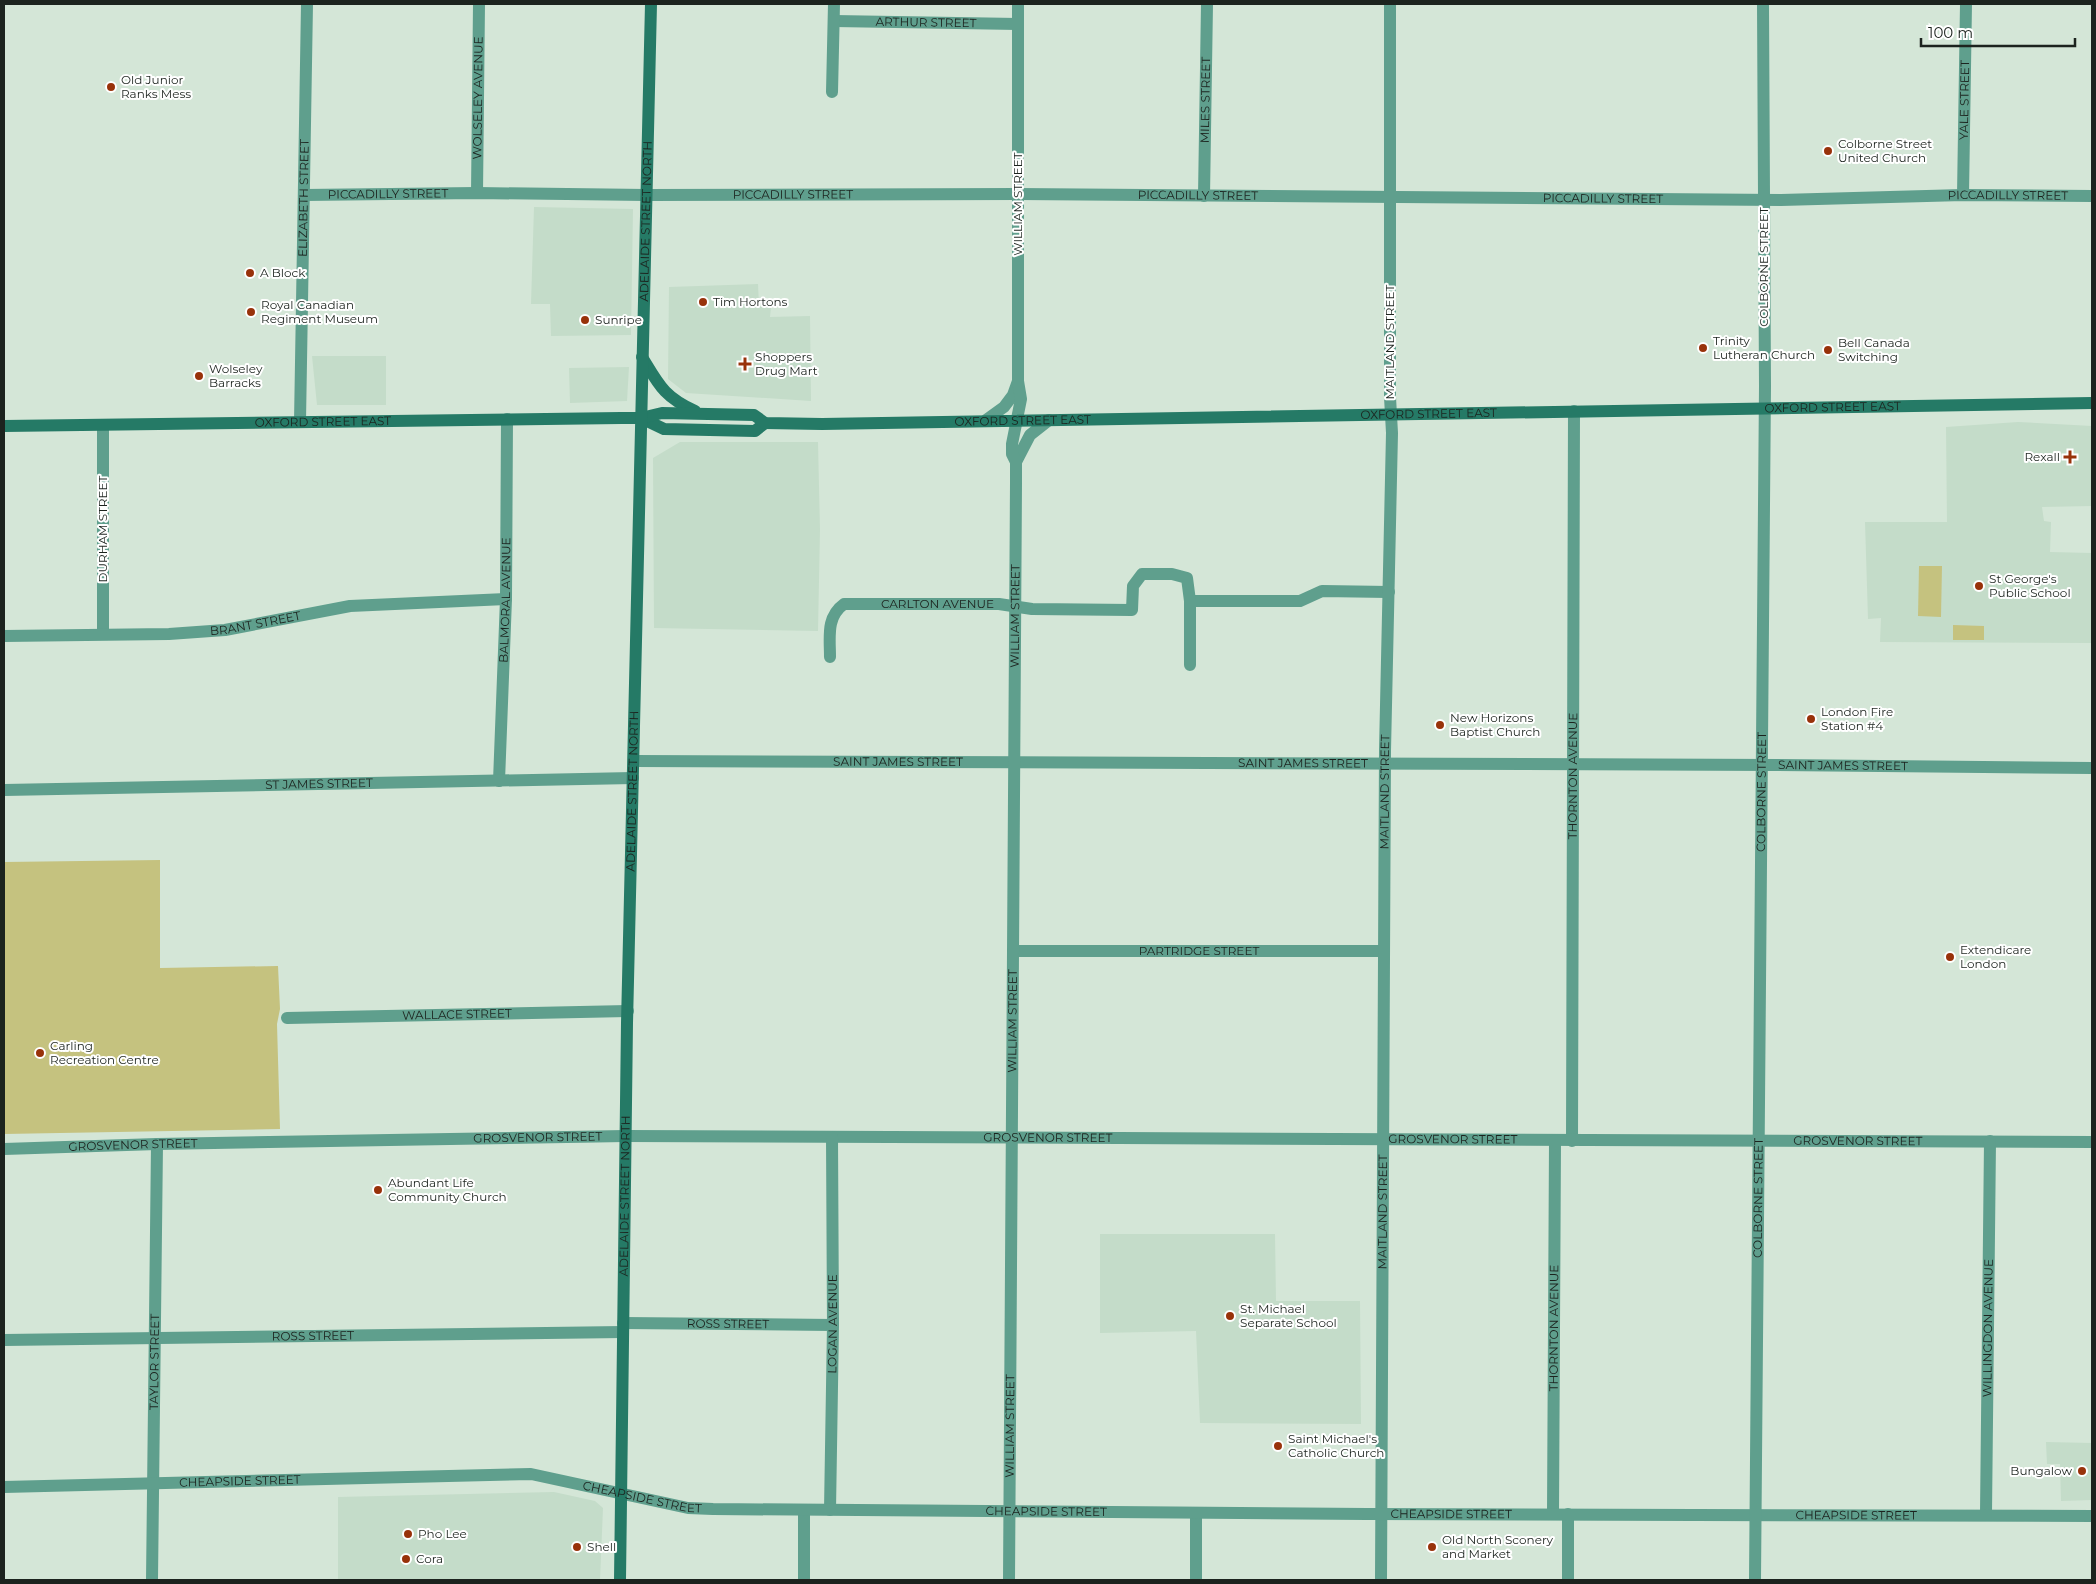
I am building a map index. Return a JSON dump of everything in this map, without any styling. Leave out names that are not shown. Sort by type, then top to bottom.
[{"type":"main road","name":"ADELAIDE STREET NORTH","points":[[620,1580],[628,1011],[642,357],[652,4]]},
{"type":"main road","points":[[642,357],[663,391],[683,406],[700,413]]},
{"type":"main road","name":"OXFORD STREET EAST","points":[[4,426],[641,418],[662,412],[754,415],[765,423],[822,424],[2092,403]]},
{"type":"main road","name":"OXFORD STREET EAST","points":[[641,418],[664,429],[755,431],[765,423]]},
{"type":"street","name":"ELIZABETH STREET","points":[[300,422],[307,4]]},
{"type":"street","name":"WOLSELEY AVENUE","points":[[477,193],[479,4]]},
{"type":"street","points":[[832,92],[834,4]]},
{"type":"street","name":"WILLIAM STREET","points":[[1009,1580],[1016,462],[1012,454],[1012,444],[1021,399],[1018,381],[1018,4]]},
{"type":"street","name":"MILES STREET","points":[[1204,196],[1206,4]]},
{"type":"street","name":"MAITLAND STREET","points":[[1381,1580],[1385,764],[1392,433],[1390,4]]},
{"type":"street","name":"COLBORNE STREET","points":[[1755,1580],[1762,765],[1764,4]]},
{"type":"street","name":"YALE STREET","points":[[1963,196],[1966,4]]},
{"type":"street","name":"ARTHUR STREET","points":[[834,21],[1018,24]]},
{"type":"street","name":"PICCADILLY STREET","points":[[304,195],[477,193],[646,195],[1018,194],[1764,199],[2092,196]]},
{"type":"street","points":[[986,420],[1004,407],[1013,395],[1018,381]]},
{"type":"street","name":"THORNTON AVENUE","points":[[1572,1140],[1574,411]]},
{"type":"street","name":"BALMORAL AVENUE","points":[[499,781],[506,599],[506,419]]},
{"type":"street","name":"WILLIAM STREET","points":[[1016,462],[1030,435],[1049,420]]},
{"type":"street","name":"DURHAM STREET","points":[[103,425],[103,634]]},
{"type":"street","name":"CARLTON AVENUE","points":[[830,657],[830,621],[836,610],[844,604],[999,604],[1032,609],[1132,610],[1133,586],[1142,574],[1172,574],[1187,578],[1190,601],[1190,666]]},
{"type":"street","points":[[1190,601],[1300,601],[1322,591],[1389,592]]},
{"type":"street","name":"BRANT STREET","points":[[4,636],[169,634],[225,630],[350,606],[506,599]]},
{"type":"street","name":"SAINT JAMES STREET","points":[[634,761],[2092,768]]},
{"type":"street","name":"ST JAMES STREET","points":[[4,790],[633,778]]},
{"type":"street","name":"PARTRIDGE STREET","points":[[1013,952],[1384,951]]},
{"type":"street","name":"WALLACE STREET","points":[[287,1018],[628,1011]]},
{"type":"street","name":"GROSVENOR STREET","points":[[4,1149],[157,1144],[626,1136],[2092,1142]]},
{"type":"street","name":"LOGAN AVENUE","points":[[830,1510],[833,1325],[832,1137]]},
{"type":"street","name":"THORNTON AVENUE","points":[[1553,1514],[1555,1141]]},
{"type":"street","name":"WILLINGDON AVENUE","points":[[1986,1514],[1990,1141]]},
{"type":"street","name":"TAYLOR STREET","points":[[152,1580],[157,1144]]},
{"type":"street","name":"ROSS STREET","points":[[4,1340],[833,1325]]},
{"type":"street","name":"CHEAPSIDE STREET","points":[[4,1487],[531,1474],[693,1508],[1196,1513],[1986,1514],[2092,1516]]},
{"type":"street","points":[[804,1510],[804,1580]]},
{"type":"street","points":[[1196,1513],[1196,1580]]},
{"type":"street","points":[[1568,1514],[1568,1580]]},
{"type":"shaded area","points":[[534,207],[633,209],[631,335],[551,336],[550,304],[531,304]]},
{"type":"shaded area","points":[[758,284],[759,306],[771,307],[770,317],[810,316],[811,401],[686,393],[668,379],[669,287]]},
{"type":"shaded area","points":[[312,356],[386,356],[386,405],[317,405]]},
{"type":"shaded area","points":[[629,367],[627,401],[570,403],[569,368]]},
{"type":"shaded area","name":"St George's Public School","points":[[2018,422],[2092,426],[2092,506],[2042,507],[2044,521],[2051,522],[2050,552],[2092,553],[2092,643],[1880,642],[1881,618],[1868,619],[1865,522],[1947,522],[1946,427]]},
{"type":"shaded area","points":[[680,442],[818,442],[820,530],[818,631],[654,628],[653,458]]},
{"type":"shaded area","points":[[1919,566],[1942,566],[1941,617],[1918,616]]},
{"type":"shaded area","points":[[1953,625],[1984,626],[1984,640],[1953,640]]},
{"type":"shaded area","points":[[160,860],[160,968],[278,966],[280,1009],[277,1024],[280,1129],[4,1134],[4,862]]},
{"type":"shaded area","name":"St. Michael Separate School","points":[[1100,1234],[1275,1234],[1276,1301],[1360,1301],[1361,1424],[1200,1423],[1196,1331],[1100,1333]]},
{"type":"shaded area","points":[[2046,1442],[2092,1443],[2092,1500],[2061,1501],[2060,1464],[2047,1464]]},
{"type":"shaded area","points":[[554,1492],[595,1501],[603,1508],[600,1580],[338,1580],[338,1497]]},
{"type":"place","name":"Old Junior Ranks Mess","points":[[111,87]]},
{"type":"place","name":"Colborne Street United Church","points":[[1828,151]]},
{"type":"place","name":"A Block","points":[[250,273]]},
{"type":"place","name":"Tim Hortons","points":[[703,302]]},
{"type":"place","name":"Royal Canadian Regiment Museum","points":[[251,312]]},
{"type":"place","name":"Sunripe","points":[[585,320]]},
{"type":"place","name":"Trinity Lutheran Church","points":[[1703,348]]},
{"type":"place","name":"Bell Canada Switching","points":[[1828,350]]},
{"type":"place","name":"Shoppers Drug Mart","points":[[745,364]]},
{"type":"place","name":"Wolseley Barracks","points":[[199,376]]},
{"type":"place","name":"Rexall","points":[[2070,457]]},
{"type":"place","name":"St George's Public School","points":[[1979,586]]},
{"type":"place","name":"London Fire Station #4","points":[[1811,719]]},
{"type":"place","name":"New Horizons Baptist Church","points":[[1440,725]]},
{"type":"place","name":"Extendicare London","points":[[1950,957]]},
{"type":"place","name":"Carling Recreation Centre","points":[[40,1053]]},
{"type":"place","name":"Abundant Life Community Church","points":[[378,1190]]},
{"type":"place","name":"St. Michael Separate School","points":[[1230,1316]]},
{"type":"place","name":"Saint Michael's Catholic Church","points":[[1278,1446]]},
{"type":"place","name":"Bungalow","points":[[2082,1471]]},
{"type":"place","name":"Pho Lee","points":[[408,1534]]},
{"type":"place","name":"Shell","points":[[577,1547]]},
{"type":"place","name":"Old North Sconery and Market","points":[[1432,1547]]},
{"type":"place","name":"Cora","points":[[406,1559]]}]
